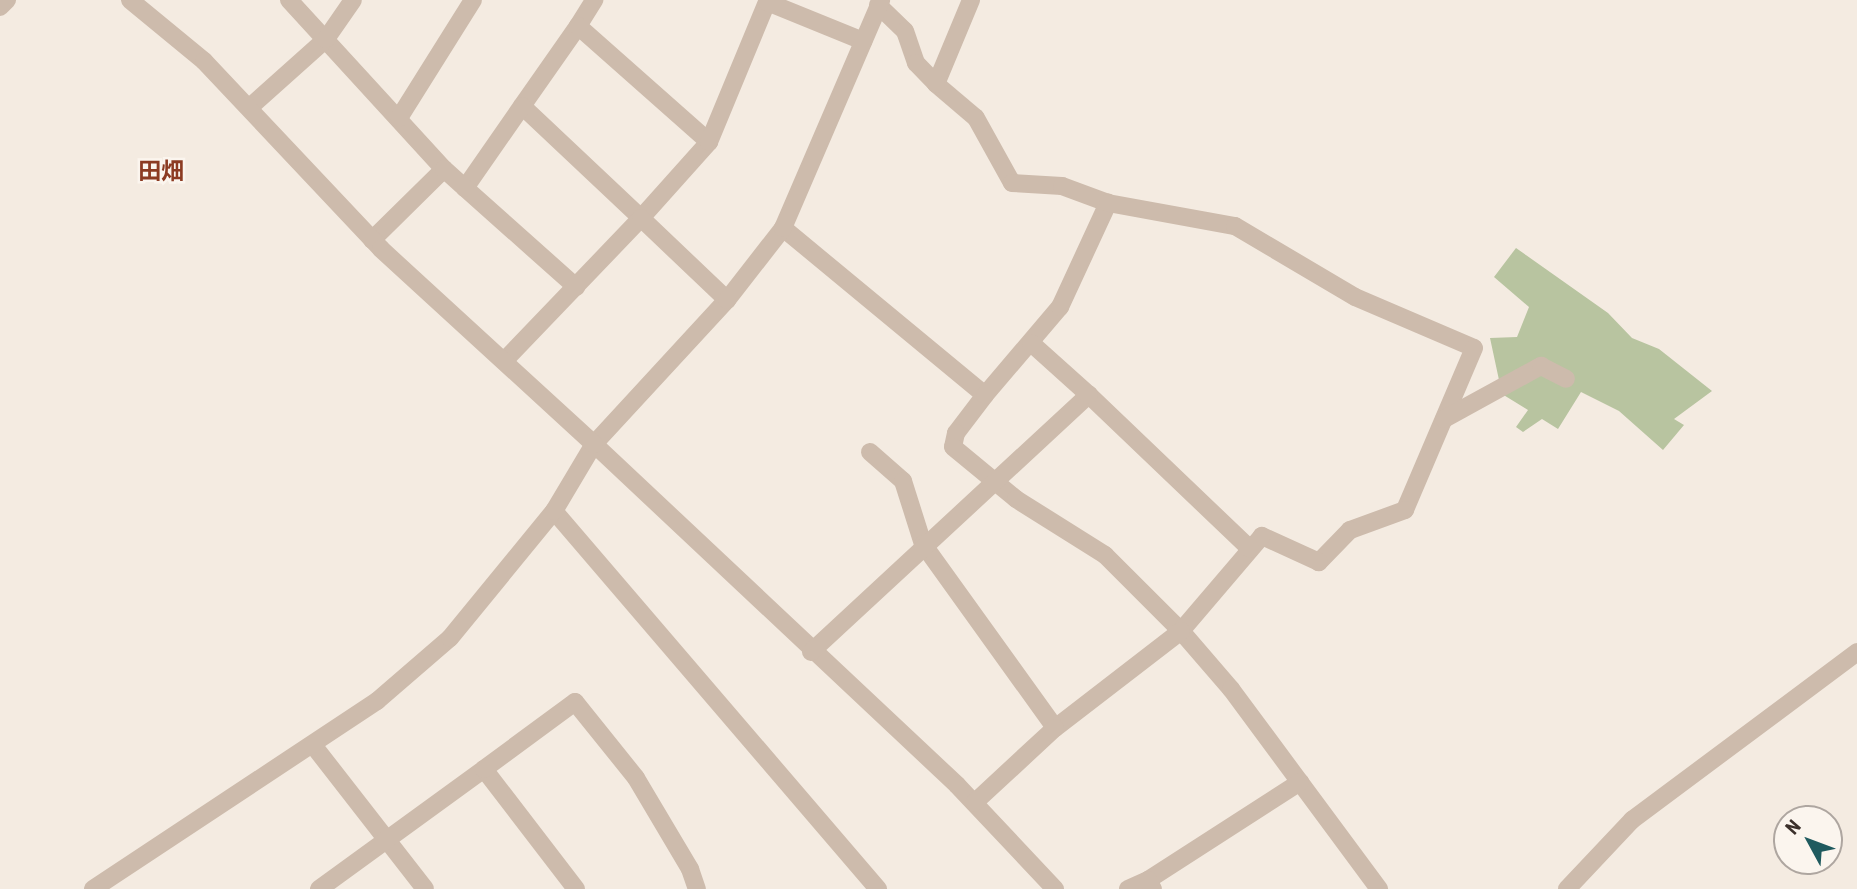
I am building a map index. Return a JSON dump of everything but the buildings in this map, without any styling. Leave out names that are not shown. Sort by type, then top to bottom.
[{"type":"street","points":[[0,7],[7,0]]},
{"type":"street","points":[[130,0],[204,61],[372,240],[594,444],[811,652],[974,803],[1055,889]]},
{"type":"street","points":[[289,0],[444,169],[576,287]]},
{"type":"street","points":[[250,107],[326,39],[354,0]]},
{"type":"street","points":[[399,118],[473,0]]},
{"type":"street","points":[[466,188],[594,0]]},
{"type":"street","points":[[936,83],[971,0]]},
{"type":"street","points":[[504,361],[641,218],[709,142],[764,1],[863,41]]},
{"type":"street","points":[[93,889],[377,701],[450,638],[554,511],[594,444],[727,300],[783,228],[880,2],[905,31],[916,63],[976,118],[1013,183],[1062,186],[1108,203],[1235,226],[1355,297],[1474,348],[1405,510],[1350,530],[1319,562],[1262,536],[1181,631],[1055,728],[974,803]]},
{"type":"street","points":[[578,26],[709,142]]},
{"type":"street","points":[[522,106],[727,300]]},
{"type":"street","points":[[372,240],[444,169]]},
{"type":"street","points":[[1108,203],[1060,307],[985,395],[956,433],[953,447],[993,481],[1105,555],[1181,631],[1300,782],[1379,889]]},
{"type":"street","points":[[783,228],[985,395]]},
{"type":"street","points":[[1031,343],[1250,549]]},
{"type":"street","points":[[1444,419],[1541,366],[1566,379]]},
{"type":"street","points":[[811,652],[923,544],[1089,395]]},
{"type":"street","points":[[870,452],[902,481],[923,544],[1055,728]]},
{"type":"street","points":[[554,511],[878,889]]},
{"type":"street","points":[[1567,889],[1632,820],[1857,652]]},
{"type":"street","points":[[319,889],[388,842],[575,702],[636,778],[690,869],[697,889]]},
{"type":"street","points":[[313,745],[425,889]]},
{"type":"street","points":[[484,769],[576,889]]},
{"type":"street","points":[[1128,889],[1151,885],[1300,782]]},
{"type":"green space","points":[[1516,248],[1608,313],[1632,338],[1659,349],[1712,391],[1674,419],[1684,425],[1663,450],[1619,411],[1581,392],[1558,429],[1542,419],[1523,432],[1516,427],[1528,410],[1502,394],[1490,338],[1517,337],[1529,307],[1494,277]]},
{"type":"district","name":"田畑","points":[[161,172]]}]
